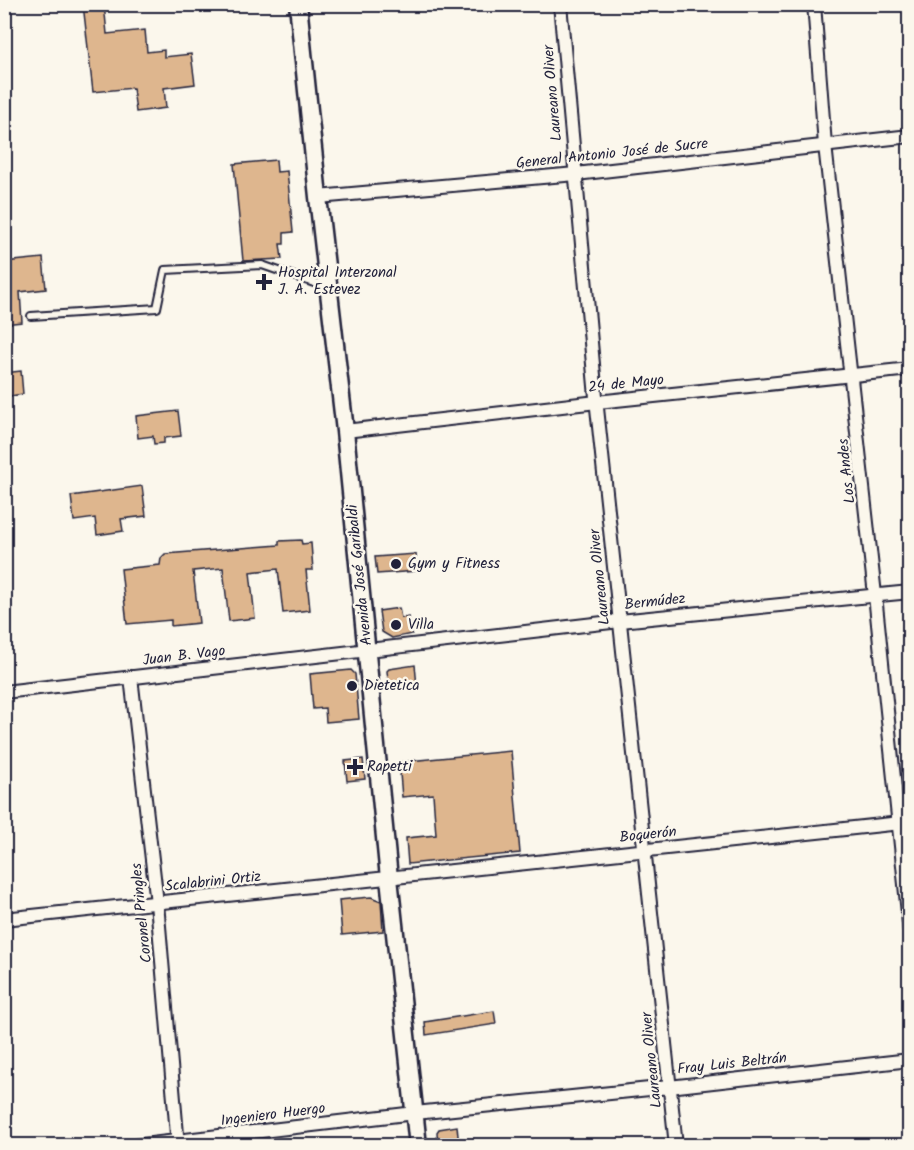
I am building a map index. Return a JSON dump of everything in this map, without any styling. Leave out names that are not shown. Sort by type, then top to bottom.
[{"type":"main road","name":"Avenida José Garibaldi","points":[[298,4],[345,431],[418,1146]]},
{"type":"street","name":"Laureano Oliver","points":[[560,4],[597,402],[676,1146]]},
{"type":"street","name":"Los Andes","points":[[814,4],[825,145],[850,375],[904,823],[909,933]]},
{"type":"street","name":"General Antonio José de Sucre","points":[[318,197],[576,174],[909,136]]},
{"type":"street","name":"24 de Mayo","points":[[345,431],[909,369]]},
{"type":"street","name":"Bermúdez","points":[[368,650],[620,621],[909,592]]},
{"type":"street","name":"Juan B. Vago","points":[[4,692],[368,650]]},
{"type":"street","name":"Coronel Pringles","points":[[131,677],[157,903],[178,1143]]},
{"type":"street","name":"Boquerón","points":[[389,878],[904,823]]},
{"type":"street","name":"Scalabrini Ortiz","points":[[4,919],[389,878]]},
{"type":"street","name":"Fray Luis Beltrán","points":[[414,1113],[909,1060]]},
{"type":"street","name":"Ingeniero Huergo","points":[[135,1146],[178,1143],[414,1113]]},
{"type":"lane","points":[[31,316],[156,308],[165,270],[262,265],[314,283],[328,282]]},
{"type":"building","points":[[83,4],[104,4],[107,34],[145,30],[147,52],[164,50],[164,57],[191,54],[195,84],[164,88],[166,108],[136,112],[133,88],[93,92]]},
{"type":"building","points":[[276,160],[277,172],[287,171],[293,232],[284,233],[284,244],[280,244],[282,259],[243,261],[234,164]]},
{"type":"building","points":[[43,258],[46,289],[20,292],[22,322],[4,324],[4,262]]},
{"type":"building","points":[[21,371],[23,394],[4,397],[4,373]]},
{"type":"building","points":[[178,411],[181,436],[164,438],[164,443],[154,444],[153,436],[138,438],[136,416]]},
{"type":"building","points":[[142,486],[146,516],[121,519],[123,531],[97,535],[95,518],[74,521],[71,496]]},
{"type":"building","points":[[301,540],[302,544],[311,543],[313,570],[306,570],[310,610],[283,613],[278,569],[250,572],[255,618],[229,621],[223,568],[193,571],[199,623],[171,626],[171,620],[127,624],[121,569],[160,565],[161,558],[165,554],[279,545],[279,541]]},
{"type":"building","name":"Gym y Fitness","points":[[416,554],[417,571],[377,574],[375,557]]},
{"type":"building","name":"Villa","points":[[399,608],[401,618],[409,617],[412,634],[392,638],[382,632],[379,611]]},
{"type":"building","points":[[415,665],[417,686],[389,689],[387,671],[389,669]]},
{"type":"building","points":[[351,670],[355,674],[359,719],[326,722],[325,708],[313,709],[310,674]]},
{"type":"building","points":[[511,751],[520,853],[408,864],[406,838],[436,835],[433,794],[402,797],[399,762]]},
{"type":"building","name":"Rapetti","points":[[363,759],[365,779],[347,781],[345,761]]},
{"type":"building","points":[[371,897],[381,901],[383,931],[342,935],[339,900]]},
{"type":"building","points":[[494,1011],[496,1024],[426,1035],[425,1022]]},
{"type":"building","points":[[457,1126],[459,1146],[438,1146],[437,1132],[439,1129]]},
{"type":"place","name":"Hospital Interzonal J. A. Estevez","points":[[264,282]]},
{"type":"place","name":"Gym y Fitness","points":[[396,564]]},
{"type":"place","name":"Villa","points":[[396,625]]},
{"type":"place","name":"Dietetica","points":[[352,686]]},
{"type":"place","name":"Rapetti","points":[[355,767]]}]
